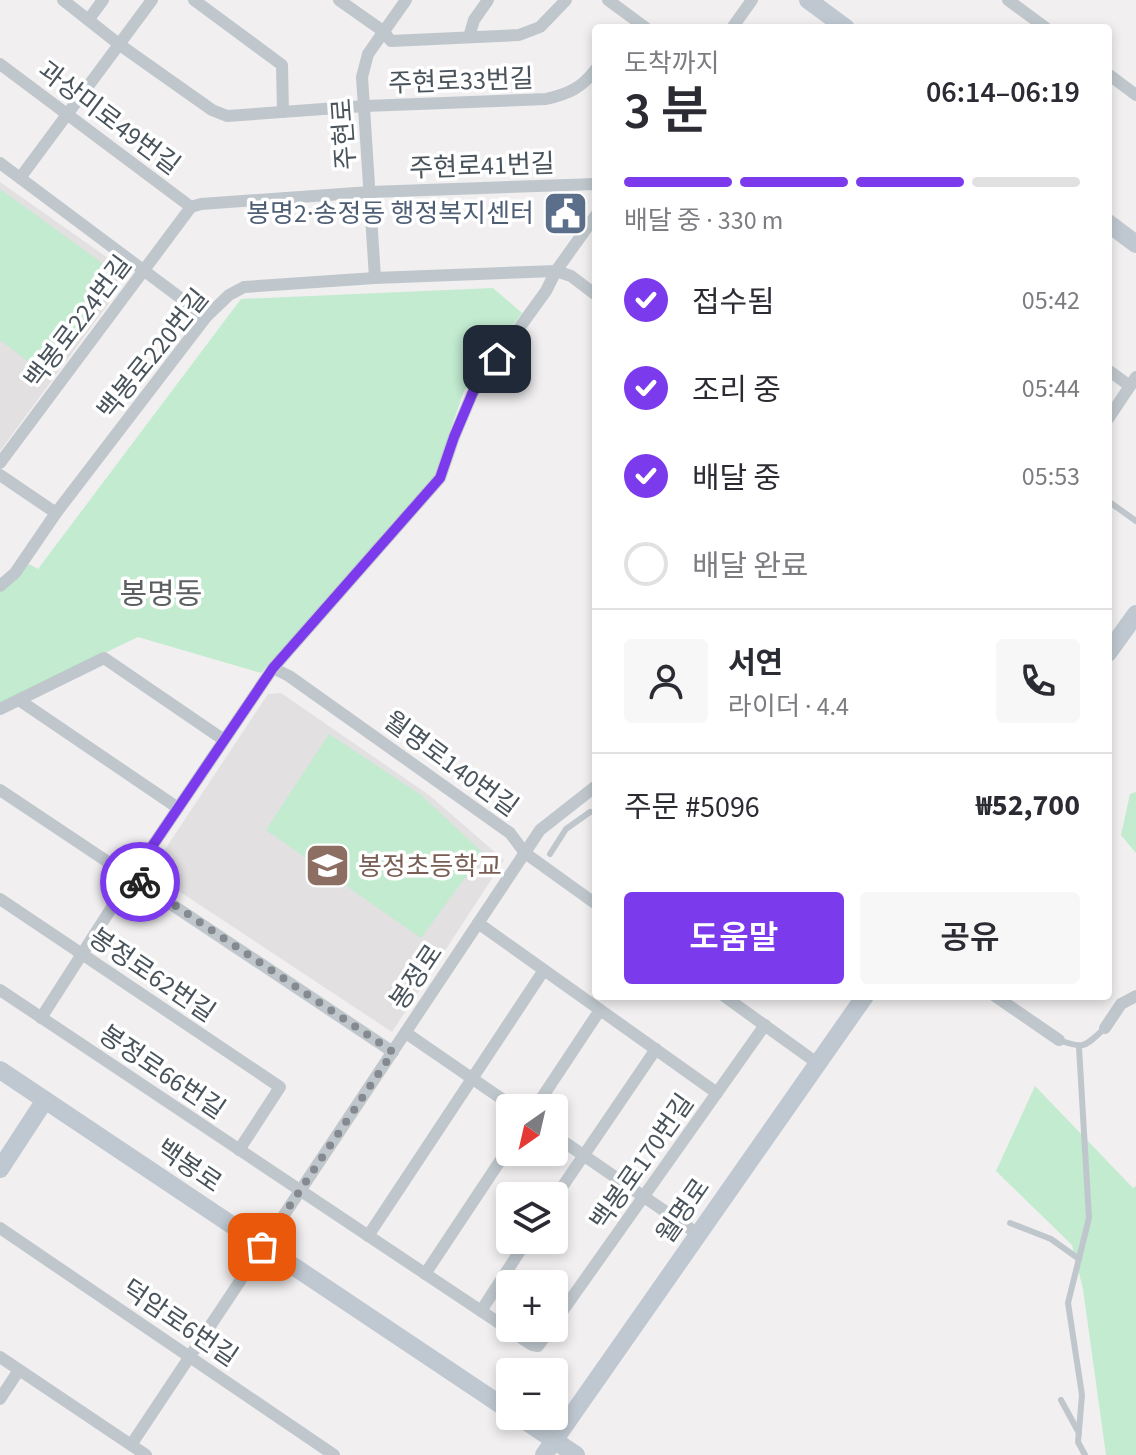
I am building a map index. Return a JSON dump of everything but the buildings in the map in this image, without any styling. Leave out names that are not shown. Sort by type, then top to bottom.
[{"type":"street","name":"주현로33번길","points":[[63,0],[120,45],[212,110],[227,116],[365,106],[546,99],[567,95],[585,84],[592,74]]},
{"type":"street","points":[[89,19],[103,0]]},
{"type":"street","points":[[20,178],[152,0]]},
{"type":"street","points":[[194,0],[282,65],[283,112]]},
{"type":"street","points":[[339,0],[383,31],[391,41],[519,35],[540,27],[566,0]]},
{"type":"street","name":"주현로","points":[[375,278],[362,77],[368,54],[406,0]]},
{"type":"street","points":[[469,37],[474,20],[488,0]]},
{"type":"street","points":[[608,0],[628,23]]},
{"type":"street","points":[[735,24],[752,0]]},
{"type":"street","points":[[808,0],[841,24]]},
{"type":"street","points":[[1008,0],[1041,24]]},
{"type":"street","name":"과상미로49번길","points":[[0,64],[191,207]]},
{"type":"street","points":[[1112,77],[1136,95]]},
{"type":"street","points":[[0,163],[206,317]]},
{"type":"street","name":"주현로41번길","points":[[191,207],[370,192],[592,184]]},
{"type":"street","name":"백봉로224번길","points":[[0,463],[191,207]]},
{"type":"street","points":[[41,1018],[132,876],[273,668],[440,478],[473,392],[592,221]]},
{"type":"street","points":[[1112,226],[1136,244]]},
{"type":"street","points":[[556,271],[571,276],[592,292]]},
{"type":"street","name":"백봉로220번길","points":[[0,586],[15,573],[56,513],[206,317],[229,295],[244,287],[556,271]]},
{"type":"street","points":[[1112,372],[1133,382],[1112,413]]},
{"type":"street","points":[[0,475],[56,513]]},
{"type":"street","points":[[1112,647],[1136,614]]},
{"type":"street","points":[[0,709],[104,658],[224,740]]},
{"type":"street","name":"월명로140번길","points":[[273,668],[289,676],[510,833],[525,853],[592,901]]},
{"type":"street","points":[[19,700],[178,808]]},
{"type":"street","name":"봉정로","points":[[131,1445],[540,830],[592,789]]},
{"type":"street","points":[[0,790],[393,1052]]},
{"type":"street","name":"봉정로62번길","points":[[0,899],[280,1087],[239,1150]]},
{"type":"street","points":[[478,923],[717,1093]]},
{"type":"street","points":[[368,1236],[544,970]]},
{"type":"street","name":"봉정로66번길","points":[[0,990],[538,1346]]},
{"type":"street","points":[[1105,1028],[1121,1004],[1136,996]]},
{"type":"street","points":[[730,1000],[817,1063]]},
{"type":"street","name":"월명로","points":[[549,1448],[862,1000]]},
{"type":"street","points":[[1001,1000],[1059,1040]]},
{"type":"street","points":[[545,1094],[600,1010]]},
{"type":"street","name":"백봉로170번길","points":[[568,1303],[765,1025]]},
{"type":"street","points":[[406,1033],[496,1095]]},
{"type":"street","points":[[565,1182],[656,1049]]},
{"type":"street","name":"백봉로","points":[[0,1070],[496,1402]]},
{"type":"street","points":[[0,1169],[45,1100]]},
{"type":"street","points":[[568,1145],[698,1234]]},
{"type":"street","points":[[425,1274],[496,1166]]},
{"type":"street","name":"덕암로6번길","points":[[0,1228],[334,1455]]},
{"type":"street","points":[[481,1311],[518,1254]]},
{"type":"street","name":"백봉로170번길","points":[[538,1346],[541,1342]]},
{"type":"street","points":[[0,1357],[146,1455]]},
{"type":"street","points":[[0,1399],[19,1370]]},
{"type":"street","points":[[532,1430],[549,1448],[576,1455]]},
{"type":"lane","points":[[1112,504],[1136,521]]},
{"type":"lane","points":[[550,854],[566,829],[590,812]]},
{"type":"lane","points":[[1059,1040],[1079,1047],[1086,1045],[1105,1028]]},
{"type":"lane","points":[[1079,1047],[1089,1218],[1068,1303],[1082,1395],[1078,1442],[1085,1455]]},
{"type":"lane","points":[[1010,1223],[1051,1239],[1079,1259]]},
{"type":"lane","points":[[1061,1400],[1079,1433]]},
{"type":"shaded area","points":[[0,182],[115,263],[120,288],[0,451]]},
{"type":"shaded area","name":"봉정초등학교","points":[[281,693],[429,795],[504,860],[392,1032],[150,872],[268,694]]},
{"type":"green space","points":[[0,189],[109,268],[113,287],[43,373],[0,340]]},
{"type":"green space","points":[[493,288],[522,313],[464,391],[434,477],[261,673],[138,637],[0,703],[0,590],[29,564],[38,569],[241,299]]},
{"type":"green space","points":[[329,734],[421,795],[483,853],[421,938],[266,830]]},
{"type":"green space","points":[[1136,792],[1136,853],[1121,835],[1130,794]]},
{"type":"green space","points":[[1035,1086],[1133,1188],[1136,1186],[1136,1455],[1106,1455],[1083,1289],[1072,1245],[996,1171]]},
{"type":"way so far","points":[[140,882],[393,1052],[262,1247]]},
{"type":"place","name":"봉명2·송정동 행정복지센터","points":[[565,213]]},
{"type":"place","name":"봉정초등학교","points":[[327,866]]},
{"type":"district","name":"봉명동","points":[[161,594]]},
{"type":"route","points":[[140,882],[132,876],[273,668],[440,478],[473,392],[497,359]]}]
